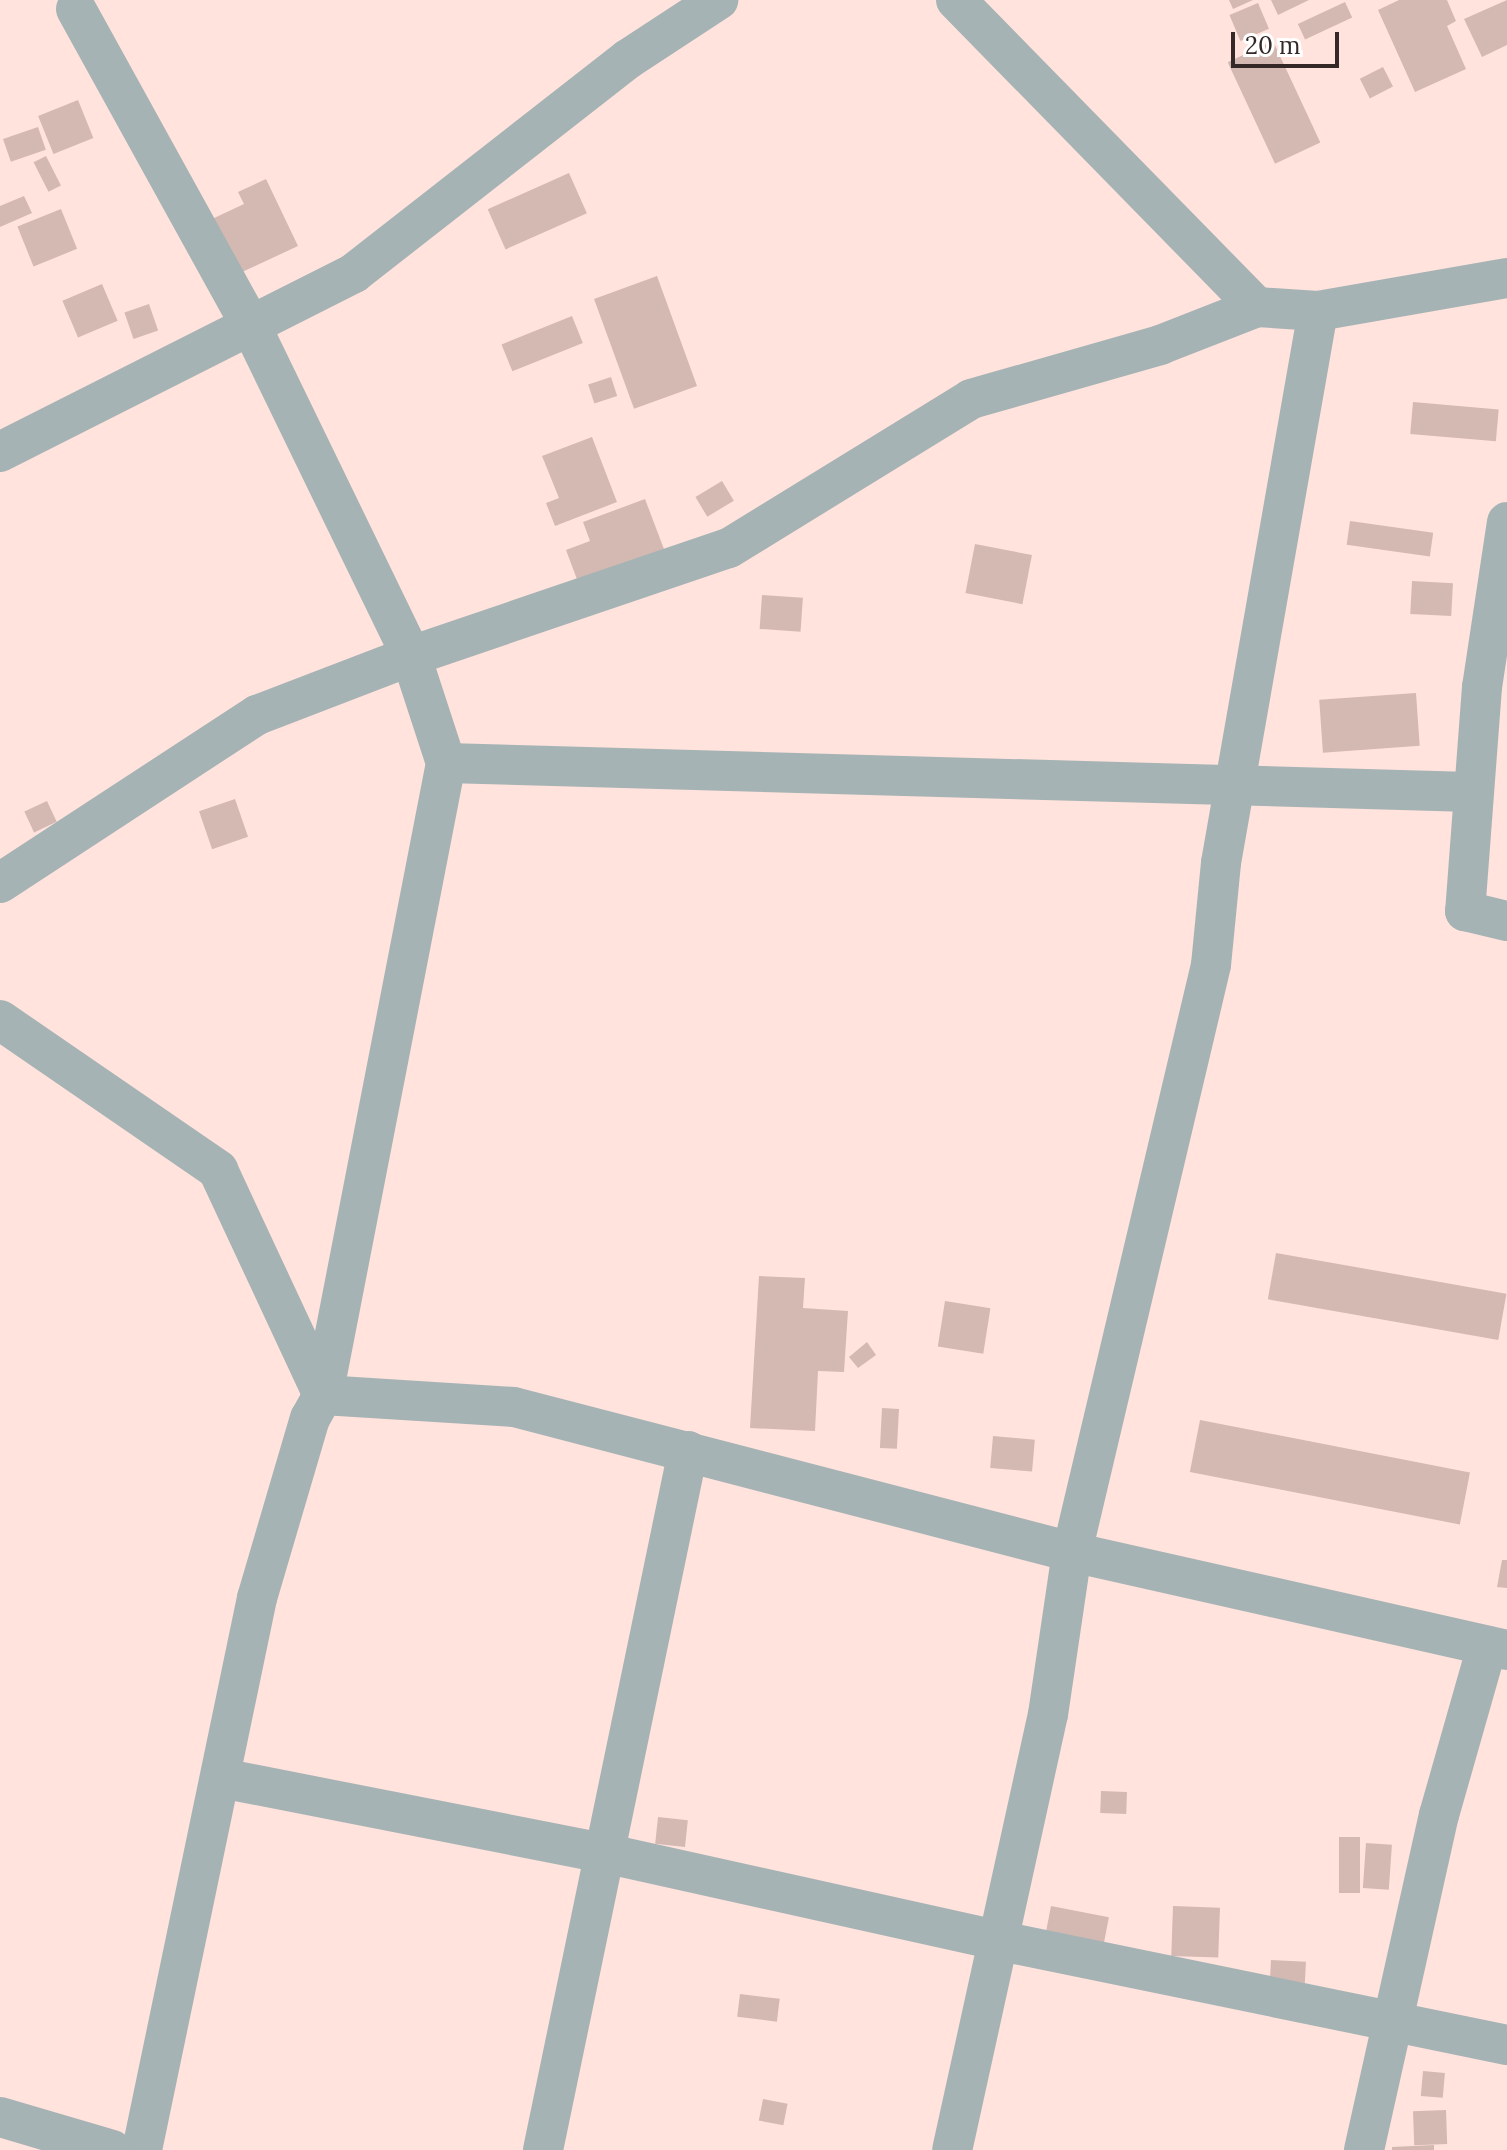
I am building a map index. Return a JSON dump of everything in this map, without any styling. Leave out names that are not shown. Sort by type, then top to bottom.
[{"type":"street","points":[[0,452],[354,273],[628,59],[718,0]]},
{"type":"street","points":[[956,0],[1257,307]]},
{"type":"street","points":[[76,9],[251,326],[411,656],[446,763],[323,1395],[310,1418],[257,1598],[142,2150]]},
{"type":"street","points":[[0,883],[257,715],[411,656],[729,548],[971,399],[1160,345],[1257,307],[1318,311],[1507,278]]},
{"type":"street","points":[[952,2150],[1048,1714],[1072,1552],[1211,965],[1235,783],[1318,311]]},
{"type":"street","points":[[1507,522],[1492,745],[1471,792],[1465,911],[1507,921]]},
{"type":"street","points":[[446,763],[1471,792]]},
{"type":"street","points":[[0,1020],[218,1170],[323,1395]]},
{"type":"street","points":[[323,1395],[514,1407],[1072,1552],[1497,1648],[1439,1815],[1364,2150]]},
{"type":"street","points":[[543,2150],[688,1451]]},
{"type":"street","points":[[221,1778],[604,1853],[996,1940],[1507,2045]]},
{"type":"street","points":[[0,2117],[112,2150]]},
{"type":"building","points":[[1229,0],[1253,0],[1233,9]]},
{"type":"building","points":[[1271,0],[1309,0],[1278,15]]},
{"type":"building","points":[[1399,0],[1447,0],[1456,21],[1447,26],[1466,69],[1415,92],[1378,10]]},
{"type":"building","points":[[1507,0],[1507,45],[1482,57],[1464,19]]},
{"type":"building","points":[[1345,2],[1352,17],[1305,39],[1298,24]]},
{"type":"building","points":[[1258,3],[1269,29],[1240,41],[1229,15]]},
{"type":"building","points":[[1273,41],[1320,143],[1275,164],[1228,62]]},
{"type":"building","points":[[1383,67],[1393,87],[1370,98],[1360,79]]},
{"type":"building","points":[[78,100],[93,138],[53,154],[38,116]]},
{"type":"building","points":[[38,127],[46,150],[11,162],[3,139]]},
{"type":"building","points":[[46,156],[61,185],[49,192],[34,162]]},
{"type":"building","points":[[569,173],[587,213],[506,249],[488,209]]},
{"type":"building","points":[[266,179],[298,246],[238,274],[212,219],[244,204],[238,192]]},
{"type":"building","points":[[24,196],[32,213],[0,227],[0,206]]},
{"type":"building","points":[[61,209],[77,249],[34,266],[17,227]]},
{"type":"building","points":[[657,276],[697,386],[634,409],[594,299]]},
{"type":"building","points":[[102,284],[118,321],[78,338],[62,301]]},
{"type":"building","points":[[149,304],[158,330],[134,339],[124,312]]},
{"type":"building","points":[[572,316],[583,343],[512,371],[502,344]]},
{"type":"building","points":[[611,377],[617,396],[594,403],[588,384]]},
{"type":"building","points":[[1413,402],[1499,409],[1496,441],[1410,434]]},
{"type":"building","points":[[592,437],[617,502],[555,526],[546,503],[559,498],[542,456]]},
{"type":"building","points":[[722,481],[734,501],[707,517],[695,497]]},
{"type":"building","points":[[645,499],[667,557],[581,590],[566,550],[590,541],[583,522]]},
{"type":"building","points":[[1350,521],[1433,533],[1430,556],[1347,545]]},
{"type":"building","points":[[975,544],[1032,555],[1022,604],[965,593]]},
{"type":"building","points":[[1412,581],[1453,583],[1451,616],[1410,614]]},
{"type":"building","points":[[762,595],[803,598],[801,632],[760,629]]},
{"type":"building","points":[[1416,693],[1420,746],[1323,753],[1319,700]]},
{"type":"building","points":[[235,799],[248,837],[212,849],[199,811]]},
{"type":"building","points":[[47,801],[57,822],[34,832],[24,812]]},
{"type":"building","points":[[1276,1253],[1506,1294],[1498,1340],[1268,1299]]},
{"type":"building","points":[[759,1276],[805,1278],[803,1308],[848,1311],[844,1372],[818,1371],[815,1431],[750,1428]]},
{"type":"building","points":[[945,1301],[990,1308],[983,1354],[938,1346]]},
{"type":"building","points":[[867,1342],[876,1355],[858,1368],[849,1357]]},
{"type":"building","points":[[882,1408],[899,1409],[897,1449],[880,1448]]},
{"type":"building","points":[[1200,1420],[1470,1472],[1460,1524],[1190,1472]]},
{"type":"building","points":[[993,1436],[1035,1440],[1032,1472],[990,1468]]},
{"type":"building","points":[[1502,1560],[1507,1560],[1507,1588],[1497,1587]]},
{"type":"building","points":[[1101,1791],[1127,1792],[1126,1814],[1100,1813]]},
{"type":"building","points":[[658,1817],[688,1820],[685,1847],[655,1844]]},
{"type":"building","points":[[1339,1837],[1360,1837],[1360,1893],[1339,1893]]},
{"type":"building","points":[[1366,1843],[1392,1845],[1389,1890],[1363,1888]]},
{"type":"building","points":[[1051,1906],[1109,1917],[1103,1949],[1045,1937]]},
{"type":"building","points":[[1173,1906],[1220,1908],[1218,1958],[1171,1956]]},
{"type":"building","points":[[1271,1960],[1306,1962],[1305,1984],[1270,1982]]},
{"type":"building","points":[[740,1994],[780,1999],[777,2022],[737,2017]]},
{"type":"building","points":[[1423,2071],[1445,2073],[1443,2098],[1421,2096]]},
{"type":"building","points":[[763,2099],[788,2104],[783,2125],[759,2121]]},
{"type":"building","points":[[1446,2110],[1447,2144],[1414,2145],[1413,2111]]},
{"type":"building","points":[[1434,2145],[1434,2150],[1392,2150],[1392,2147]]}]
